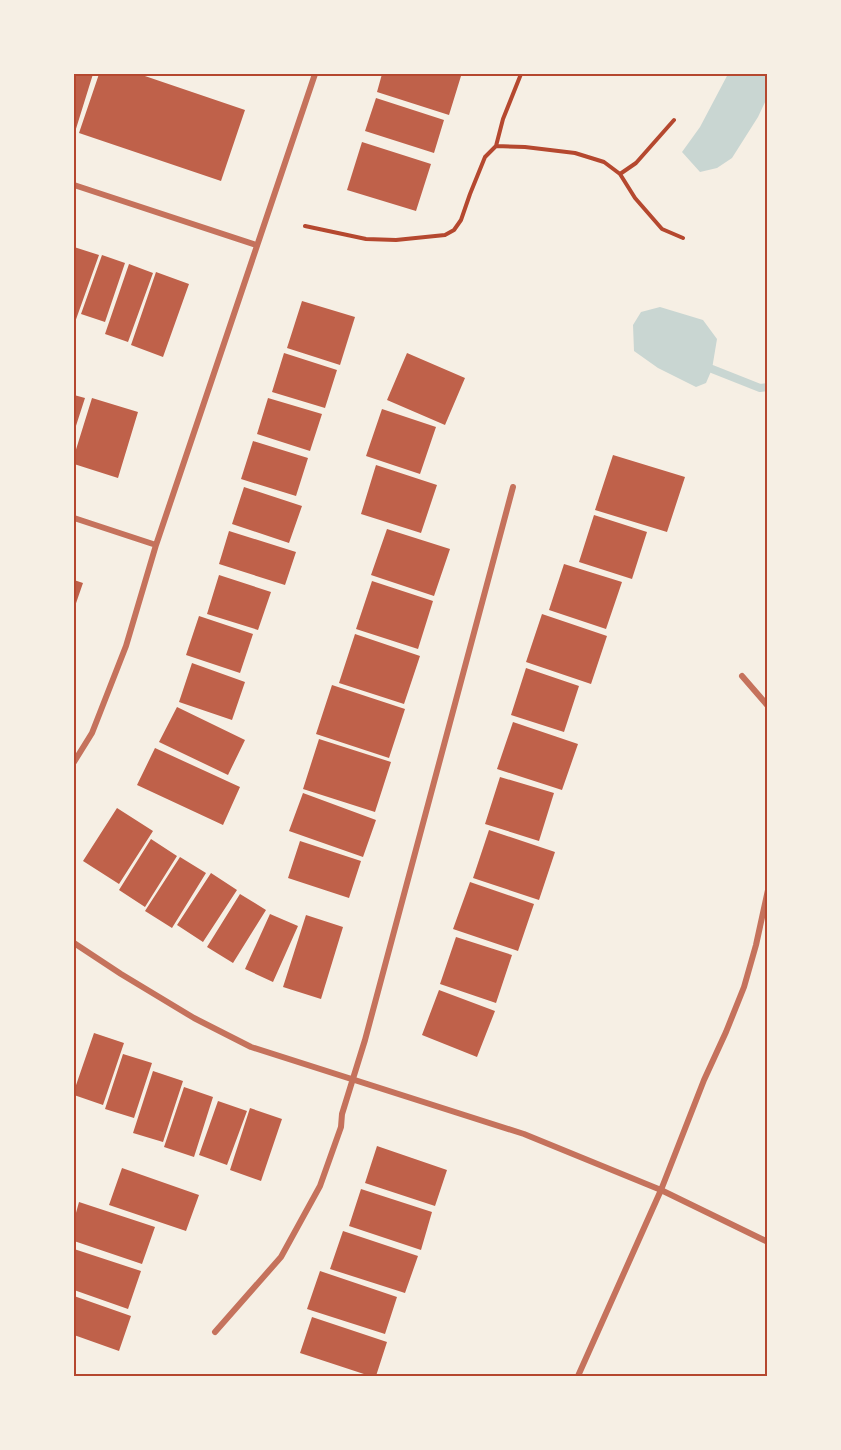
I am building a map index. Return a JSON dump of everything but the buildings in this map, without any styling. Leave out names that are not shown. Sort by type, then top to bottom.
[{"type":"street","points":[[74,762],[92,733],[126,646],[156,545],[315,74]]},
{"type":"street","points":[[74,185],[256,245]]},
{"type":"street","points":[[215,1332],[280,1257],[320,1186],[365,1040],[513,487]]},
{"type":"street","points":[[74,518],[156,545]]},
{"type":"street","points":[[742,676],[768,706]]},
{"type":"street","points":[[578,1377],[661,1190],[704,1080],[744,987],[768,890]]},
{"type":"street","points":[[74,943],[194,1018],[251,1047],[524,1134],[661,1190],[768,1242]]},
{"type":"path","points":[[305,226],[366,239],[396,240],[445,234],[454,230],[461,220],[485,157],[496,146],[503,119],[521,74]]},
{"type":"path","points":[[620,174],[636,163],[674,120]]},
{"type":"path","points":[[496,146],[575,153],[604,162],[620,174],[635,198],[662,229],[683,238]]},
{"type":"shaded area","points":[[728,74],[767,74],[767,98],[732,158],[717,168],[700,172],[682,152],[700,127]]},
{"type":"shaded area","points":[[660,307],[703,320],[717,339],[712,369],[706,383],[696,387],[658,368],[634,351],[633,325],[641,312]]},
{"type":"waterway","points":[[712,369],[760,388],[768,387]]}]
